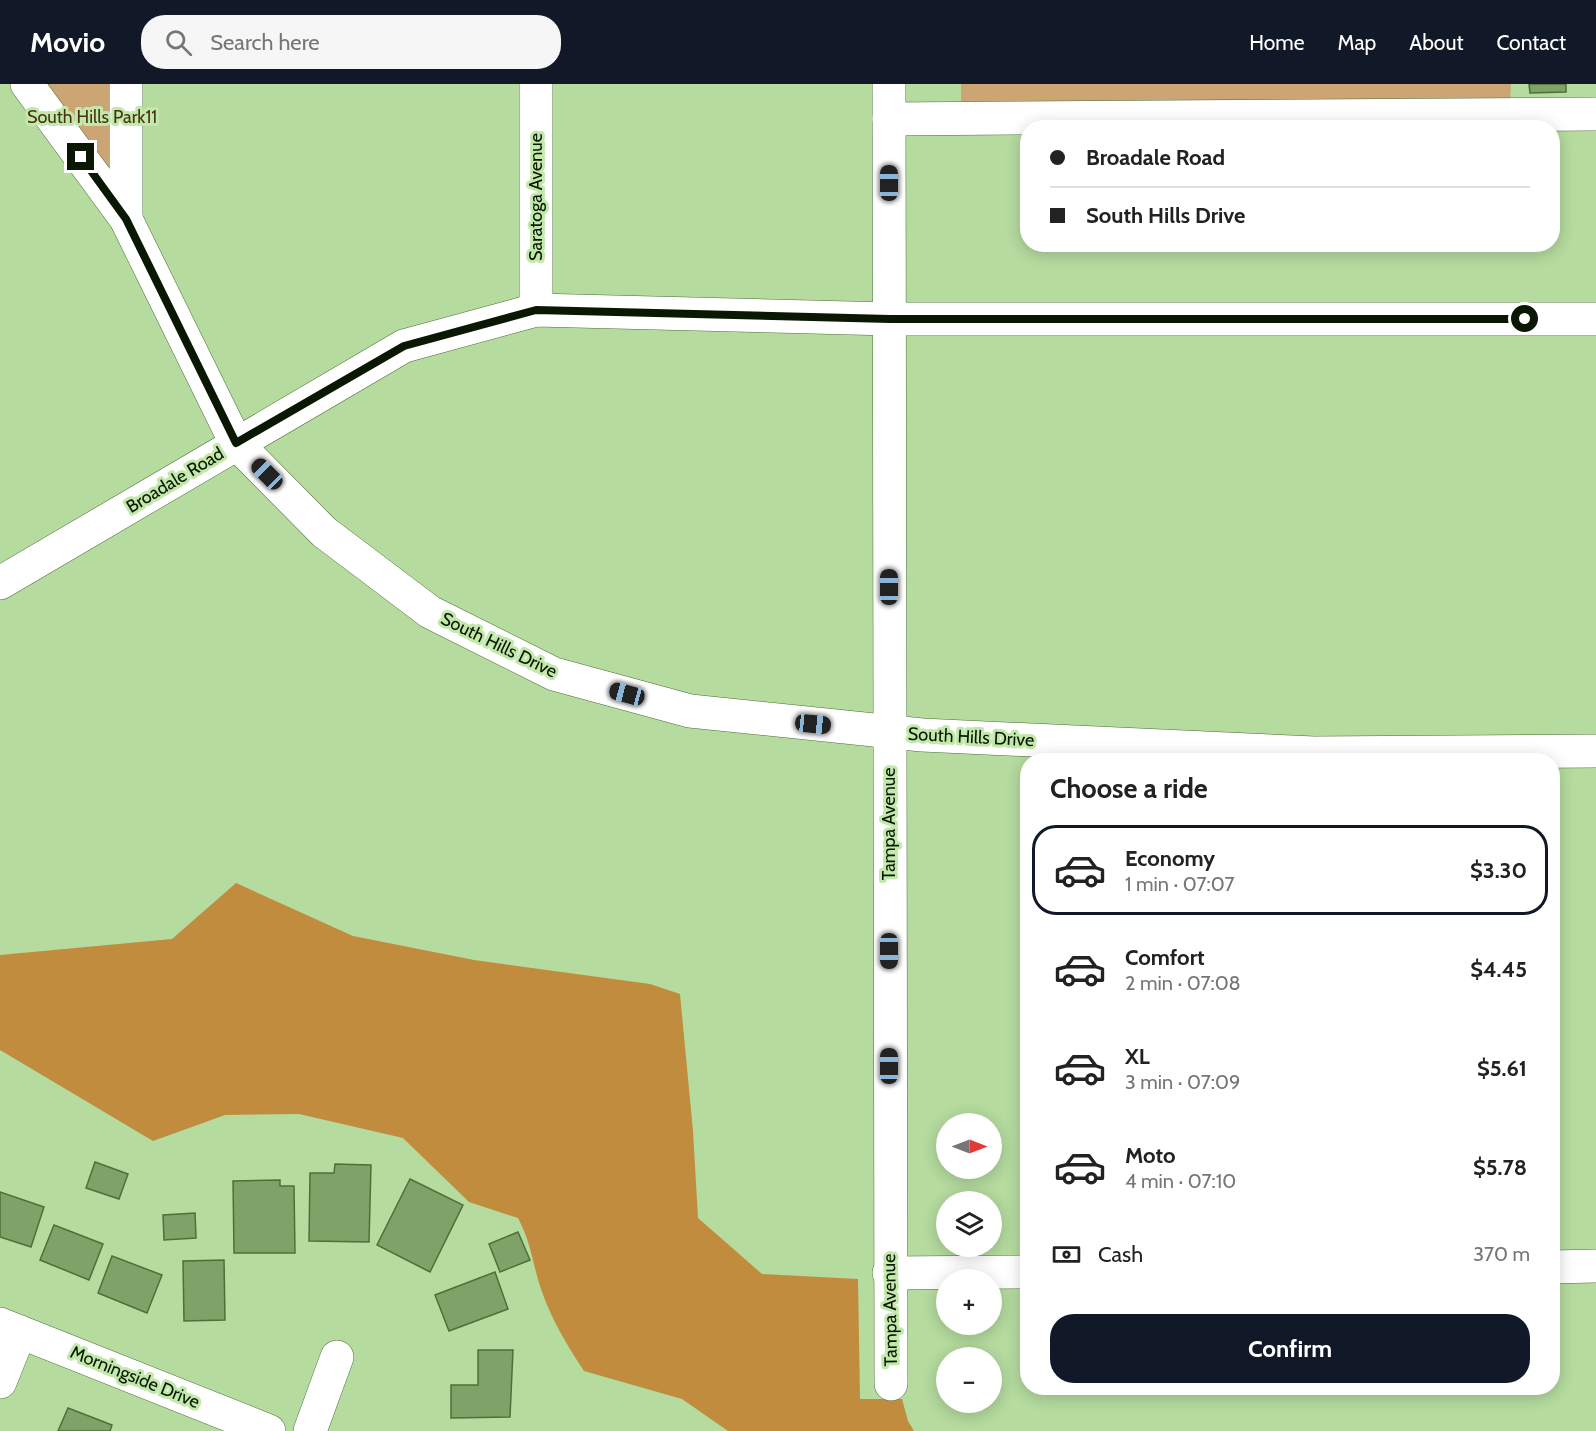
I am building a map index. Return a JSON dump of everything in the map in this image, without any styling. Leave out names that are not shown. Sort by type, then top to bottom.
[{"type":"street","name":"South Hills Drive","points":[[27,84],[126,219],[236,443],[324,532],[430,612],[554,674],[690,711],[890,732],[1314,753],[1596,751]]},
{"type":"street","points":[[126,84],[126,219]]},
{"type":"street","name":"Saratoga Avenue","points":[[536,84],[536,310]]},
{"type":"street","name":"Tampa Avenue","points":[[889,84],[889,1273],[891,1384]]},
{"type":"street","points":[[889,119],[1596,114]]},
{"type":"street","name":"Broadale Road","points":[[0,583],[404,346],[536,310],[890,319],[1596,319]]},
{"type":"street","points":[[1560,1267],[1596,1266]]},
{"type":"street","points":[[889,1273],[1020,1272]]},
{"type":"street","points":[[0,1382],[10,1328]]},
{"type":"street","name":"Morningside Drive","points":[[10,1328],[269,1431]]},
{"type":"street","points":[[310,1431],[337,1357]]},
{"type":"green space","name":"South Hills Park11","points":[[27,84],[126,84],[126,219]]},
{"type":"green space","points":[[961,84],[1511,84],[1510,102],[961,108]]},
{"type":"shaded area","points":[[236,883],[353,936],[474,960],[650,984],[680,994],[693,1131],[698,1218],[762,1274],[858,1279],[860,1399],[902,1399],[908,1421],[914,1431],[728,1431],[682,1399],[584,1371],[550,1311],[518,1218],[469,1202],[403,1138],[299,1114],[225,1115],[153,1141],[0,1050],[0,955],[172,939]]},
{"type":"building","points":[[1529,84],[1566,84],[1566,92],[1530,93]]},
{"type":"building","points":[[95,1162],[128,1174],[119,1199],[86,1188]]},
{"type":"building","points":[[335,1164],[371,1165],[369,1242],[309,1241],[310,1173],[334,1173]]},
{"type":"building","points":[[410,1179],[463,1205],[430,1272],[377,1245]]},
{"type":"building","points":[[280,1180],[280,1186],[294,1186],[295,1253],[234,1253],[233,1181]]},
{"type":"building","points":[[0,1192],[44,1207],[31,1247],[0,1237]]},
{"type":"building","points":[[195,1213],[196,1238],[164,1240],[163,1215]]},
{"type":"building","points":[[54,1225],[103,1244],[89,1280],[40,1260]]},
{"type":"building","points":[[518,1232],[530,1260],[500,1272],[489,1244]]},
{"type":"building","points":[[112,1256],[162,1275],[147,1313],[98,1293]]},
{"type":"building","points":[[224,1260],[225,1320],[184,1321],[183,1261]]},
{"type":"building","points":[[495,1272],[508,1309],[449,1331],[435,1295]]},
{"type":"building","points":[[478,1350],[513,1350],[510,1417],[451,1418],[451,1385],[478,1385]]},
{"type":"building","points":[[68,1408],[112,1425],[110,1431],[58,1431]]},
{"type":"route","points":[[81,157],[126,219],[236,443],[404,346],[536,310],[890,319],[1525,319]]}]
